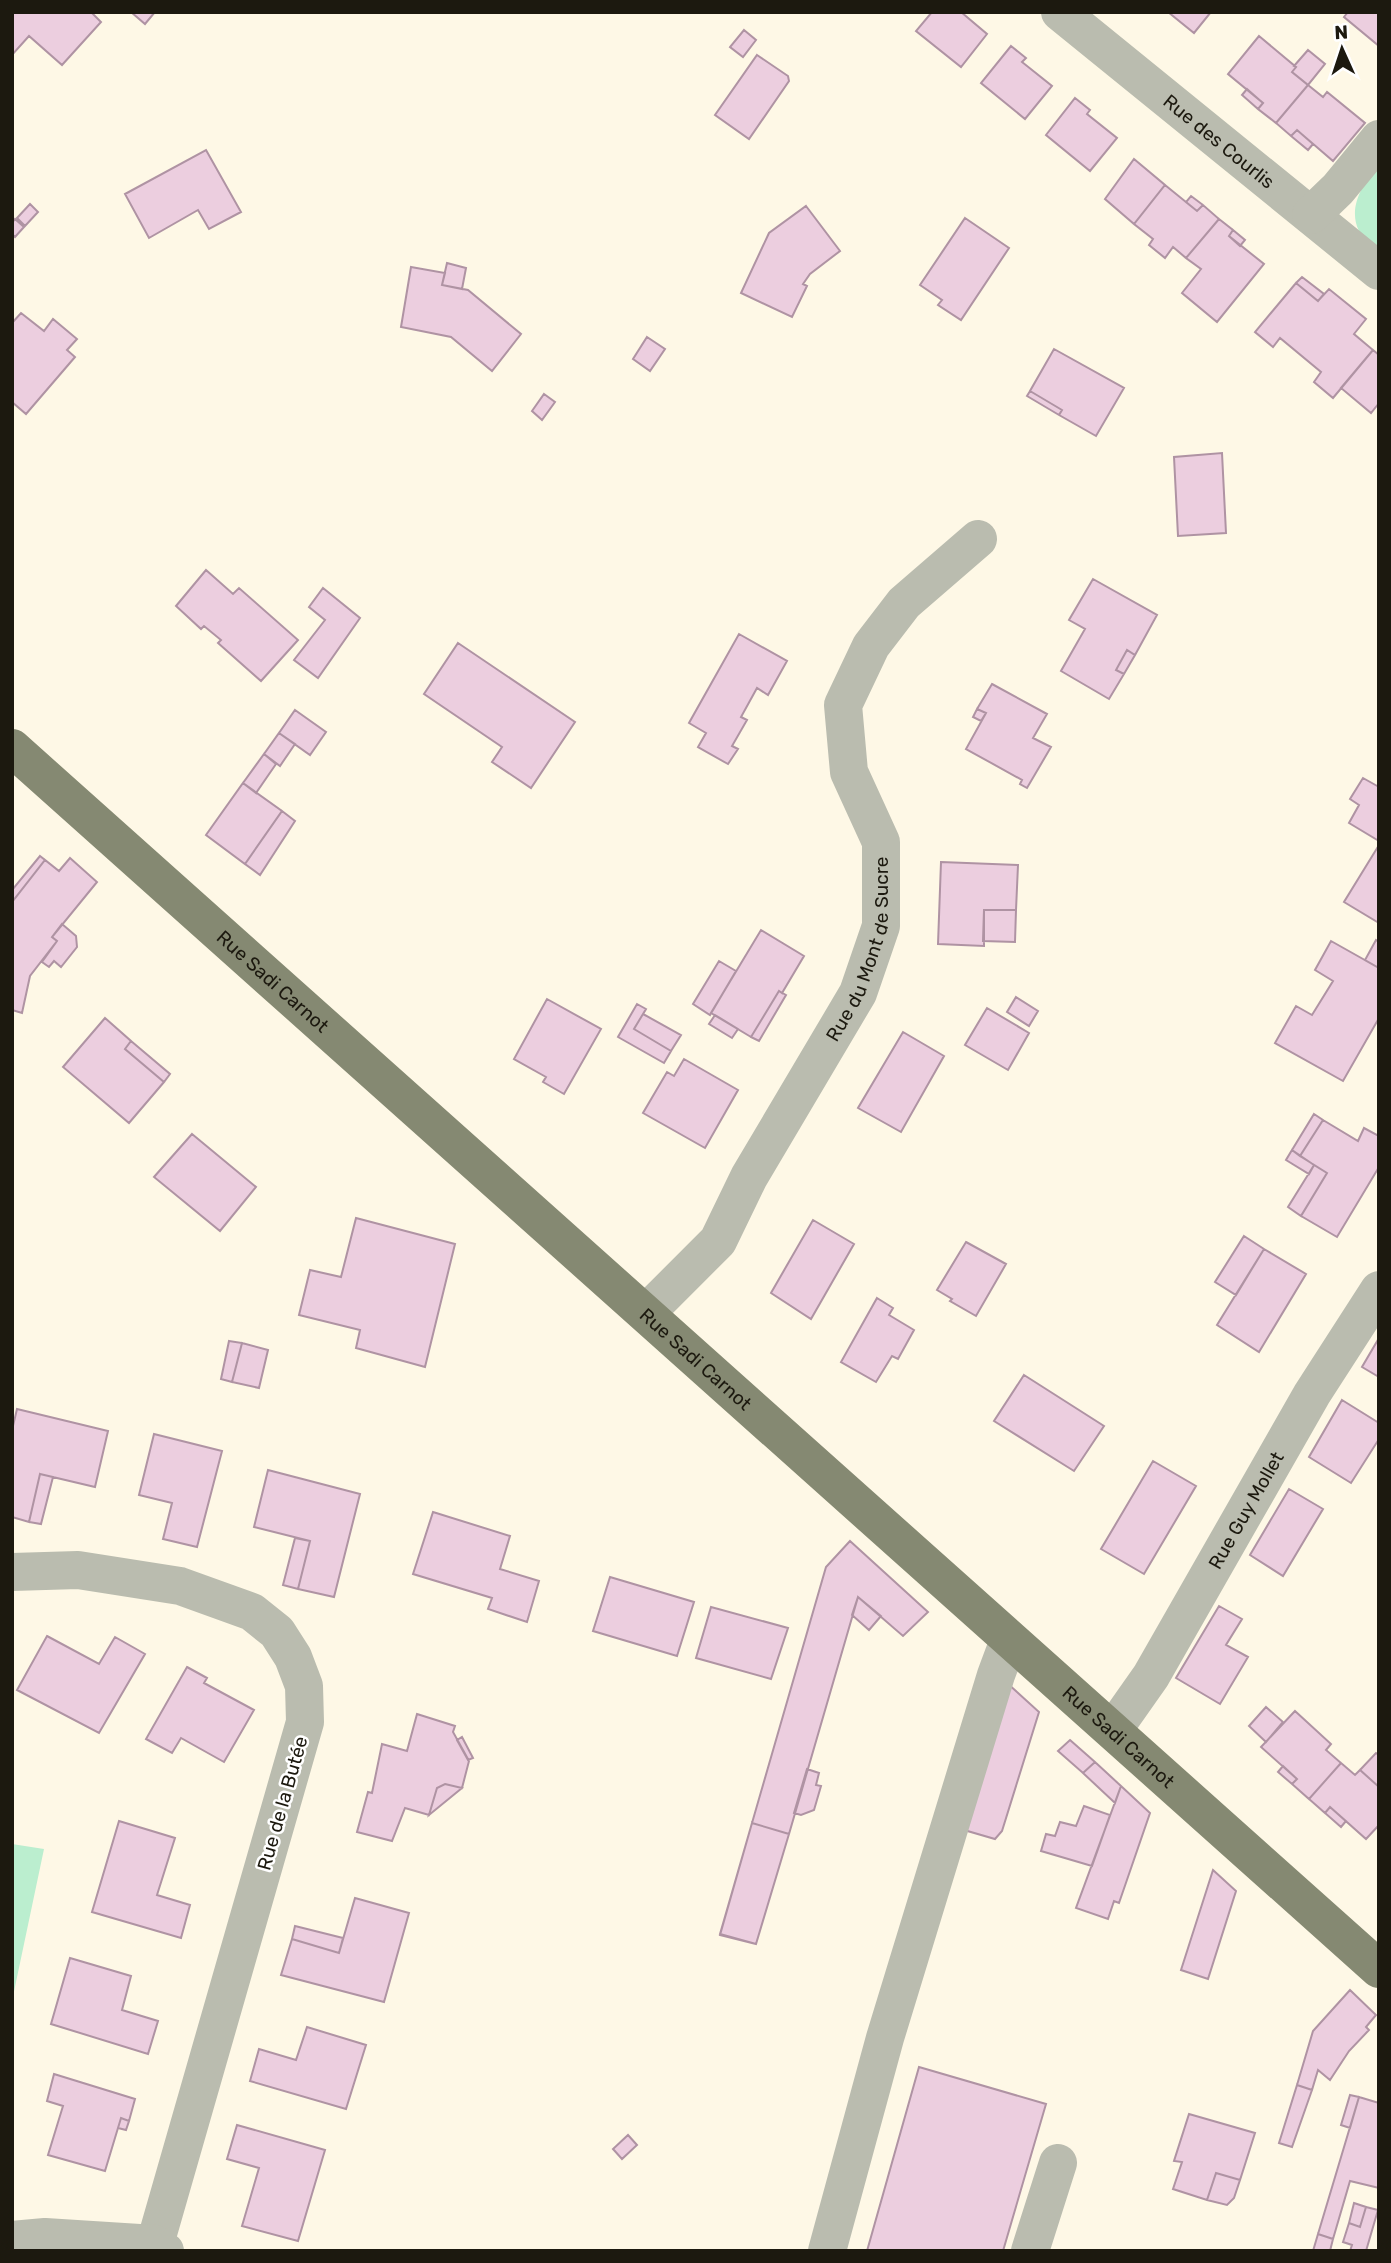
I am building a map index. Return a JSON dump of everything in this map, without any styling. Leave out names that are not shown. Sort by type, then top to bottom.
[{"type":"main road","name":"Rue Sadi Carnot","points":[[12,748],[1379,1969]]},
{"type":"street","name":"Rue des Courlis","points":[[1060,12],[1379,271]]},
{"type":"street","points":[[1311,215],[1338,188],[1379,139]]},
{"type":"street","name":"Rue du Mont de Sucre","points":[[646,1313],[718,1241],[749,1177],[858,993],[881,926],[881,842],[849,772],[843,705],[871,646],[904,603],[978,539]]},
{"type":"street","name":"Rue Guy Mollet","points":[[1113,1731],[1151,1676],[1312,1394],[1379,1290]]},
{"type":"street","name":"Rue de la Butée","points":[[12,1572],[78,1570],[180,1586],[252,1612],[277,1632],[293,1657],[304,1686],[305,1722],[160,2247]]},
{"type":"street","points":[[827,2251],[885,2038],[1009,1640]]},
{"type":"street","points":[[1030,2251],[1058,2163]]},
{"type":"street","points":[[12,2240],[46,2237],[160,2247]]},
{"type":"green space","points":[[1379,165],[1379,251],[1359,231],[1355,213],[1363,187]]},
{"type":"green space","points":[[12,1844],[44,1849],[12,2001]]},
{"type":"building","points":[[12,12],[91,12],[101,22],[62,65],[29,36],[12,55]]},
{"type":"building","points":[[131,12],[155,12],[145,24]]},
{"type":"building","points":[[932,12],[961,12],[987,34],[961,67],[916,31]]},
{"type":"building","points":[[1168,12],[1211,12],[1194,33]]},
{"type":"building","points":[[1348,12],[1379,12],[1379,46],[1344,17]]},
{"type":"building","points":[[744,30],[756,40],[743,57],[730,47]]},
{"type":"building","points":[[1259,36],[1296,67],[1292,72],[1308,85],[1276,123],[1258,109],[1263,103],[1228,74]]},
{"type":"building","points":[[1011,46],[1026,58],[1022,62],[1052,86],[1025,119],[981,83]]},
{"type":"building","points":[[1308,50],[1325,64],[1308,85],[1292,72]]},
{"type":"building","points":[[757,55],[788,76],[789,81],[749,139],[715,115]]},
{"type":"building","points":[[1308,85],[1323,97],[1327,92],[1365,123],[1333,161],[1297,130],[1291,136],[1276,123]]},
{"type":"building","points":[[1247,89],[1263,103],[1258,109],[1242,95]]},
{"type":"building","points":[[1075,98],[1090,110],[1087,114],[1117,138],[1090,171],[1046,135]]},
{"type":"building","points":[[1297,130],[1313,144],[1308,150],[1291,136]]},
{"type":"building","points":[[206,150],[241,212],[209,229],[198,210],[149,238],[125,194]]},
{"type":"building","points":[[1134,159],[1165,185],[1134,224],[1105,199]]},
{"type":"building","points":[[1165,185],[1197,211],[1203,205],[1219,219],[1186,258],[1173,247],[1165,258],[1149,245],[1153,239],[1134,224]]},
{"type":"building","points":[[1191,196],[1203,205],[1197,211],[1186,202]]},
{"type":"building","points":[[30,204],[38,212],[25,226],[17,218]]},
{"type":"building","points":[[806,206],[840,251],[810,274],[803,284],[807,286],[792,317],[741,293],[769,233]]},
{"type":"building","points":[[965,218],[1009,248],[961,320],[938,305],[942,300],[920,285]]},
{"type":"building","points":[[15,219],[24,227],[15,237],[12,234],[12,223]]},
{"type":"building","points":[[1219,219],[1233,230],[1229,236],[1264,264],[1217,322],[1182,293],[1201,269],[1186,258]]},
{"type":"building","points":[[1233,230],[1245,240],[1240,246],[1229,236]]},
{"type":"building","points":[[447,263],[466,268],[462,289],[442,285]]},
{"type":"building","points":[[411,267],[445,273],[442,285],[468,290],[521,334],[492,371],[451,337],[401,327]]},
{"type":"building","points":[[1302,277],[1324,294],[1318,301],[1296,283]]},
{"type":"building","points":[[1296,283],[1318,301],[1329,289],[1366,319],[1354,334],[1373,350],[1333,398],[1314,382],[1321,372],[1280,338],[1273,347],[1255,332]]},
{"type":"building","points":[[21,313],[44,331],[53,319],[77,339],[67,350],[75,357],[26,414],[12,402],[12,323]]},
{"type":"building","points":[[647,337],[665,349],[650,371],[633,359]]},
{"type":"building","points":[[1054,349],[1124,388],[1096,436],[1059,415],[1062,410],[1030,391]]},
{"type":"building","points":[[1373,350],[1379,355],[1379,403],[1371,413],[1341,388]]},
{"type":"building","points":[[1030,391],[1062,410],[1059,415],[1027,396]]},
{"type":"building","points":[[544,394],[555,402],[542,420],[532,411]]},
{"type":"building","points":[[1222,453],[1226,533],[1178,536],[1174,457]]},
{"type":"building","points":[[206,570],[233,594],[239,588],[298,640],[261,681],[218,643],[221,640],[204,626],[201,629],[176,606]]},
{"type":"building","points":[[1093,579],[1157,615],[1135,655],[1127,650],[1116,670],[1124,674],[1109,699],[1061,671],[1085,629],[1069,620]]},
{"type":"building","points":[[323,588],[360,618],[318,678],[294,660],[325,620],[309,607]]},
{"type":"building","points":[[739,634],[787,661],[768,695],[757,688],[741,717],[747,720],[732,746],[738,749],[728,764],[698,747],[706,733],[689,723]]},
{"type":"building","points":[[458,643],[575,722],[531,788],[492,762],[502,747],[424,694]]},
{"type":"building","points":[[1127,650],[1135,655],[1124,674],[1116,670]]},
{"type":"building","points":[[992,684],[1047,714],[1033,738],[1051,747],[1027,788],[1020,784],[1022,780],[966,749],[986,713],[977,709]]},
{"type":"building","points":[[977,709],[986,713],[981,721],[973,717]]},
{"type":"building","points":[[295,710],[326,732],[310,755],[279,733]]},
{"type":"building","points":[[279,733],[295,744],[280,766],[264,754]]},
{"type":"building","points":[[264,754],[276,764],[256,793],[243,783]]},
{"type":"building","points":[[1363,778],[1379,787],[1379,841],[1349,823],[1359,805],[1350,799]]},
{"type":"building","points":[[243,783],[282,811],[245,864],[206,835]]},
{"type":"building","points":[[282,811],[295,821],[260,875],[245,864]]},
{"type":"building","points":[[1379,845],[1379,923],[1344,902]]},
{"type":"building","points":[[40,856],[45,860],[12,902],[12,890]]},
{"type":"building","points":[[70,858],[97,882],[52,937],[57,941],[30,976],[22,1013],[12,1010],[12,902],[45,860],[59,871]]},
{"type":"building","points":[[941,862],[1018,865],[1016,910],[984,910],[984,946],[938,944]]},
{"type":"building","points":[[984,910],[1016,910],[1015,942],[983,941]]},
{"type":"building","points":[[62,924],[76,936],[77,947],[61,967],[54,961],[49,967],[42,962],[57,941],[52,937]]},
{"type":"building","points":[[761,930],[804,956],[751,1037],[711,1013]]},
{"type":"building","points":[[1376,940],[1379,942],[1379,968],[1365,960]]},
{"type":"building","points":[[1331,941],[1379,968],[1379,1018],[1343,1081],[1275,1043],[1296,1006],[1312,1015],[1333,981],[1315,970]]},
{"type":"building","points":[[719,961],[736,971],[710,1015],[693,1004]]},
{"type":"building","points":[[779,991],[786,995],[759,1041],[751,1037]]},
{"type":"building","points":[[1016,997],[1038,1011],[1029,1026],[1007,1012]]},
{"type":"building","points":[[547,999],[601,1029],[564,1094],[543,1082],[546,1077],[514,1059]]},
{"type":"building","points":[[637,1004],[646,1009],[634,1029],[671,1051],[664,1063],[618,1037]]},
{"type":"building","points":[[987,1008],[1029,1033],[1008,1070],[965,1045]]},
{"type":"building","points":[[643,1014],[681,1035],[671,1051],[634,1029]]},
{"type":"building","points":[[715,1015],[738,1029],[732,1038],[709,1024]]},
{"type":"building","points":[[105,1018],[131,1041],[125,1049],[164,1082],[129,1123],[63,1067]]},
{"type":"building","points":[[903,1032],[944,1056],[901,1132],[858,1108]]},
{"type":"building","points":[[131,1041],[170,1074],[164,1082],[125,1049]]},
{"type":"building","points":[[684,1059],[738,1090],[705,1148],[643,1113],[667,1072],[674,1076]]},
{"type":"building","points":[[1314,1114],[1323,1120],[1300,1156],[1292,1150]]},
{"type":"building","points":[[1323,1120],[1358,1141],[1364,1128],[1379,1136],[1379,1167],[1337,1237],[1301,1216],[1327,1173],[1300,1156]]},
{"type":"building","points":[[192,1134],[256,1187],[220,1231],[154,1177]]},
{"type":"building","points":[[1292,1150],[1314,1165],[1309,1174],[1286,1160]]},
{"type":"building","points":[[1314,1165],[1327,1173],[1301,1216],[1288,1207]]},
{"type":"building","points":[[356,1218],[455,1244],[425,1367],[356,1348],[360,1330],[299,1315],[310,1270],[341,1277]]},
{"type":"building","points":[[813,1220],[854,1244],[811,1319],[771,1293]]},
{"type":"building","points":[[1244,1236],[1264,1249],[1236,1295],[1215,1282]]},
{"type":"building","points":[[966,1242],[1006,1264],[976,1316],[937,1290]]},
{"type":"building","points":[[1264,1249],[1306,1274],[1259,1352],[1217,1325]]},
{"type":"building","points":[[877,1298],[893,1308],[889,1315],[914,1330],[898,1359],[892,1356],[876,1382],[841,1362]]},
{"type":"building","points":[[1379,1338],[1379,1377],[1362,1367]]},
{"type":"building","points":[[229,1341],[242,1343],[232,1382],[221,1379]]},
{"type":"building","points":[[242,1343],[268,1350],[259,1388],[232,1382]]},
{"type":"building","points":[[1024,1375],[1104,1426],[1074,1471],[994,1421]]},
{"type":"building","points":[[1342,1400],[1379,1423],[1379,1439],[1351,1483],[1309,1457]]},
{"type":"building","points":[[17,1409],[108,1431],[95,1487],[40,1474],[29,1522],[12,1517],[12,1430]]},
{"type":"building","points":[[154,1434],[222,1451],[197,1547],[163,1539],[172,1503],[139,1495]]},
{"type":"building","points":[[1153,1461],[1196,1486],[1144,1574],[1101,1549]]},
{"type":"building","points":[[268,1470],[360,1494],[334,1597],[298,1589],[310,1541],[254,1527]]},
{"type":"building","points":[[40,1474],[53,1477],[41,1524],[29,1522]]},
{"type":"building","points":[[1289,1489],[1323,1509],[1283,1576],[1250,1555]]},
{"type":"building","points":[[433,1512],[510,1536],[500,1569],[539,1581],[527,1622],[488,1609],[492,1598],[413,1574]]},
{"type":"building","points":[[295,1538],[310,1541],[298,1589],[283,1585]]},
{"type":"building","points":[[850,1541],[928,1612],[903,1636],[858,1597],[789,1834],[752,1823],[826,1567]]},
{"type":"building","points":[[610,1577],[694,1602],[677,1656],[593,1631]]},
{"type":"building","points":[[858,1597],[881,1616],[869,1630],[852,1615]]},
{"type":"building","points":[[1219,1606],[1242,1619],[1226,1645],[1248,1657],[1220,1704],[1176,1678]]},
{"type":"building","points":[[711,1607],[788,1628],[771,1679],[696,1658]]},
{"type":"building","points":[[47,1636],[99,1664],[115,1637],[145,1654],[99,1733],[17,1690]]},
{"type":"building","points":[[187,1667],[207,1678],[204,1683],[254,1710],[224,1762],[181,1738],[172,1753],[146,1739]]},
{"type":"building","points":[[1007,1683],[1039,1712],[1002,1831],[995,1839],[964,1830]]},
{"type":"building","points":[[1266,1707],[1283,1722],[1266,1742],[1249,1726]]},
{"type":"building","points":[[1295,1711],[1331,1744],[1326,1750],[1341,1763],[1309,1799],[1292,1784],[1297,1779],[1261,1747]]},
{"type":"building","points":[[417,1714],[455,1726],[453,1732],[469,1761],[462,1788],[445,1784],[437,1788],[429,1815],[405,1808],[392,1841],[357,1832],[368,1792],[372,1793],[382,1744],[407,1751]]},
{"type":"building","points":[[462,1737],[473,1758],[468,1760],[457,1740]]},
{"type":"building","points":[[1070,1740],[1095,1762],[1083,1773],[1058,1751]]},
{"type":"building","points":[[1376,1753],[1379,1755],[1379,1787],[1360,1770]]},
{"type":"building","points":[[1095,1762],[1121,1786],[1115,1803],[1083,1773]]},
{"type":"building","points":[[1341,1763],[1355,1775],[1360,1770],[1379,1787],[1379,1825],[1366,1839],[1330,1807],[1325,1813],[1309,1799]]},
{"type":"building","points":[[1283,1766],[1297,1779],[1292,1784],[1278,1772]]},
{"type":"building","points":[[807,1769],[819,1773],[816,1785],[821,1786],[814,1810],[801,1815],[794,1813]]},
{"type":"building","points":[[445,1784],[462,1788],[429,1815],[437,1788]]},
{"type":"building","points":[[1121,1786],[1150,1813],[1119,1903],[1114,1901],[1108,1919],[1076,1908]]},
{"type":"building","points":[[1084,1806],[1110,1815],[1092,1866],[1041,1851],[1046,1834],[1055,1836],[1060,1822],[1076,1826]]},
{"type":"building","points":[[1330,1807],[1346,1821],[1341,1827],[1325,1813]]},
{"type":"building","points":[[119,1821],[175,1838],[157,1895],[190,1905],[181,1938],[92,1912]]},
{"type":"building","points":[[752,1823],[789,1834],[756,1944],[720,1934]]},
{"type":"building","points":[[752,1823],[789,1834],[756,1944],[720,1935]]},
{"type":"building","points":[[1213,1870],[1236,1891],[1208,1979],[1181,1970]]},
{"type":"building","points":[[355,1898],[409,1913],[384,2002],[281,1975],[292,1939],[339,1953]]},
{"type":"building","points":[[295,1926],[343,1938],[339,1953],[292,1939]]},
{"type":"building","points":[[70,1958],[131,1976],[122,2010],[158,2021],[148,2054],[51,2024]]},
{"type":"building","points":[[1350,1990],[1376,2015],[1366,2027],[1369,2030],[1349,2051],[1330,2080],[1318,2070],[1312,2090],[1297,2085],[1313,2031]]},
{"type":"building","points":[[307,2027],[366,2045],[346,2109],[250,2081],[259,2049],[296,2060]]},
{"type":"building","points":[[919,2067],[1046,2104],[1003,2251],[867,2251]]},
{"type":"building","points":[[54,2074],[135,2099],[129,2121],[121,2118],[105,2171],[48,2155],[63,2106],[47,2101]]},
{"type":"building","points":[[1297,2085],[1312,2090],[1292,2147],[1279,2143]]},
{"type":"building","points":[[1350,2095],[1359,2097],[1350,2128],[1341,2125]]},
{"type":"building","points":[[1359,2097],[1379,2103],[1379,2188],[1350,2181],[1333,2239],[1318,2234]]},
{"type":"building","points":[[1189,2114],[1255,2133],[1240,2180],[1216,2173],[1207,2200],[1173,2189],[1182,2162],[1174,2161]]},
{"type":"building","points":[[121,2118],[129,2121],[126,2130],[118,2128]]},
{"type":"building","points":[[237,2125],[325,2150],[298,2241],[242,2226],[259,2168],[227,2159]]},
{"type":"building","points":[[628,2135],[637,2145],[622,2159],[613,2149]]},
{"type":"building","points":[[628,2135],[637,2145],[622,2159],[613,2149]]},
{"type":"building","points":[[1216,2173],[1240,2180],[1234,2198],[1227,2205],[1207,2200]]},
{"type":"building","points":[[1354,2203],[1366,2207],[1360,2227],[1349,2223]]},
{"type":"building","points":[[1366,2207],[1378,2210],[1366,2251],[1350,2251],[1352,2245],[1343,2242],[1349,2223],[1360,2227]]},
{"type":"building","points":[[1318,2234],[1333,2239],[1330,2251],[1313,2251]]}]
